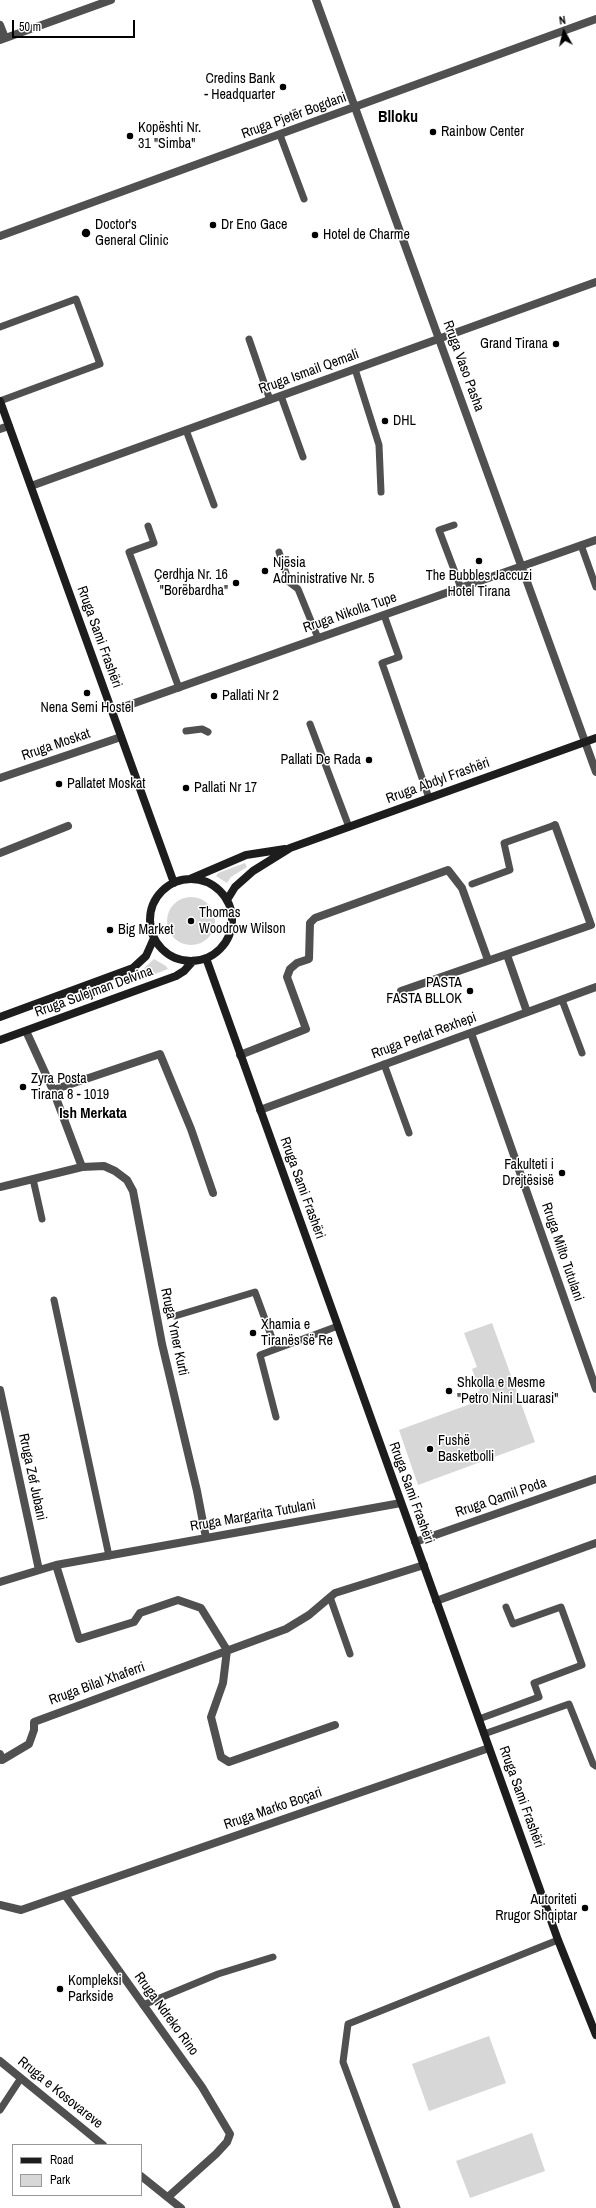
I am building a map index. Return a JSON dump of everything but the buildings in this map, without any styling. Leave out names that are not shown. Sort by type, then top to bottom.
[{"type":"main road","name":"Rruga Sami Frashëri","points":[[0,401],[174,883]]},
{"type":"main road","name":"Rruga Abdyl Frashëri","points":[[190,879],[246,855],[290,848],[596,738]]},
{"type":"main road","name":"Rruga Abdyl Frashëri","points":[[227,900],[235,887],[253,871],[290,848]]},
{"type":"main road","points":[[190,879],[204,882],[217,889],[227,900],[232,917],[230,934],[220,949],[206,958],[193,961],[178,959],[164,951],[154,938],[150,926],[153,907],[163,890],[174,883],[190,879]]},
{"type":"main road","name":"Rruga Sulejman Delvina","points":[[0,1017],[133,968],[146,956],[154,938]]},
{"type":"main road","name":"Rruga Sami Frashëri","points":[[206,958],[558,1940],[596,2034]]},
{"type":"main road","name":"Rruga Sulejman Delvina","points":[[0,1040],[176,976],[184,971],[193,961]]},
{"type":"street","points":[[0,25],[2,39],[111,0]]},
{"type":"street","name":"Rruga Vaso Pasha","points":[[316,0],[596,772]]},
{"type":"street","name":"Rruga Pjetër Bogdani","points":[[0,236],[596,19]]},
{"type":"street","name":"Rruga Ismail Qemali","points":[[31,486],[596,282]]},
{"type":"street","points":[[0,429],[9,426]]},
{"type":"street","name":"Rruga Nikolla Tupe","points":[[112,711],[156,698],[179,688],[318,638],[596,540]]},
{"type":"street","name":"Rruga Moskat","points":[[0,778],[121,737]]},
{"type":"street","points":[[401,991],[591,925],[555,825]]},
{"type":"street","points":[[0,853],[68,826]]},
{"type":"street","points":[[240,1055],[306,1029],[287,977],[290,969],[297,963],[309,959],[310,923],[315,918],[448,870],[462,888],[488,960]]},
{"type":"street","points":[[507,955],[527,1012]]},
{"type":"street","name":"Rruga Perlat Rexhepi","points":[[260,1110],[596,987]]},
{"type":"street","points":[[26,1031],[53,1090],[82,1167]]},
{"type":"street","name":"Rruga Milto Tutulani","points":[[471,1033],[596,1389]]},
{"type":"street","points":[[53,1090],[160,1054],[191,1129],[213,1193]]},
{"type":"street","name":"Rruga Ymer Kurti","points":[[0,1187],[82,1167],[104,1166],[115,1171],[127,1180],[133,1191],[162,1344],[197,1491],[206,1538]]},
{"type":"street","name":"Rruga Zef Jubani","points":[[0,1390],[40,1570]]},
{"type":"street","name":"Rruga Qamil Poda","points":[[416,1542],[596,1479]]},
{"type":"street","name":"Rruga Margarita Tutulani","points":[[0,1582],[56,1565],[401,1503]]},
{"type":"street","points":[[436,1601],[596,1544]]},
{"type":"street","points":[[56,1565],[79,1639],[134,1622],[140,1613],[178,1600],[201,1608],[227,1650],[223,1683],[210,1717],[221,1757],[229,1762],[335,1725]]},
{"type":"street","name":"Rruga Bilal Xhaferri","points":[[0,1754],[2,1760],[29,1744],[34,1730],[34,1722],[286,1629],[309,1615],[335,1593],[424,1565]]},
{"type":"street","name":"Rruga Marko Boçari","points":[[65,1895],[489,1748]]},
{"type":"street","points":[[0,1905],[21,1910],[65,1895]]},
{"type":"street","name":"Rruga Ndreko Rino","points":[[65,1895],[202,2087],[230,2134],[227,2142],[216,2154],[168,2198]]},
{"type":"street","name":"Rruga e Kosovareve","points":[[0,2061],[102,2144]]},
{"type":"street","points":[[142,2177],[181,2208]]},
{"type":"lane","points":[[280,135],[304,199]]},
{"type":"lane","points":[[0,327],[76,299],[100,364],[0,401]]},
{"type":"lane","points":[[249,339],[270,400]]},
{"type":"lane","points":[[355,369],[379,445],[381,492]]},
{"type":"lane","points":[[281,396],[303,457]]},
{"type":"lane","points":[[186,430],[214,505]]},
{"type":"lane","points":[[454,525],[439,530],[461,588]]},
{"type":"lane","points":[[148,526],[154,543],[129,552],[179,688]]},
{"type":"lane","points":[[581,545],[596,587]]},
{"type":"lane","points":[[279,552],[289,582],[298,589],[318,638]]},
{"type":"lane","points":[[384,615],[399,657],[382,663],[429,798]]},
{"type":"lane","points":[[310,724],[349,827]]},
{"type":"lane","points":[[186,731],[202,729],[208,732]]},
{"type":"lane","points":[[472,884],[510,870],[504,843],[555,825]]},
{"type":"lane","points":[[562,1000],[582,1053]]},
{"type":"lane","points":[[384,1064],[409,1133]]},
{"type":"lane","points":[[33,1179],[42,1219]]},
{"type":"lane","points":[[175,1316],[255,1292],[276,1349]]},
{"type":"lane","points":[[54,1300],[109,1556]]},
{"type":"lane","points":[[276,1417],[260,1355],[338,1326]]},
{"type":"lane","points":[[330,1597],[350,1654]]},
{"type":"lane","points":[[479,1719],[539,1697],[534,1683],[582,1665],[561,1607],[513,1624],[506,1608]]},
{"type":"lane","points":[[484,1734],[569,1704],[593,1764],[596,1766]]},
{"type":"lane","points":[[397,2208],[343,2062],[348,2024],[558,1940]]},
{"type":"lane","points":[[143,2005],[218,1974],[273,1957]]},
{"type":"lane","points":[[0,2110],[21,2078]]},
{"type":"green space","points":[[245,863],[247,867],[231,877],[227,883],[216,876],[218,873]]},
{"type":"green space","points":[[186,897],[196,897],[208,904],[215,916],[215,926],[208,938],[196,945],[186,945],[178,941],[171,934],[167,926],[167,916],[171,908],[178,901]]},
{"type":"green space","points":[[154,959],[166,966],[168,969],[139,980],[137,975]]},
{"type":"green space","points":[[492,1323],[535,1442],[418,1485],[399,1430],[473,1403],[470,1394],[480,1391],[472,1369],[477,1367],[464,1333]]},
{"type":"green space","points":[[489,2036],[506,2083],[429,2111],[412,2064]]},
{"type":"green space","points":[[532,2133],[545,2171],[470,2198],[456,2161]]},
{"type":"place","name":"Credins Bank - Headquarter","points":[[283,87]]},
{"type":"place","name":"Rainbow Center","points":[[433,132]]},
{"type":"place","name":"Kopështi Nr. 31 \"Simba\"","points":[[130,136]]},
{"type":"place","name":"Dr Eno Gace","points":[[213,225]]},
{"type":"place","name":"Doctor's General Clinic","points":[[86,233]]},
{"type":"place","name":"Hotel de Charme","points":[[315,235]]},
{"type":"place","name":"Grand Tirana","points":[[556,344]]},
{"type":"place","name":"DHL","points":[[385,421]]},
{"type":"place","name":"The Bubbles Jaccuzi Hotel Tirana","points":[[479,561]]},
{"type":"place","name":"Njësia Administrative Nr. 5","points":[[265,571]]},
{"type":"place","name":"Çerdhja Nr. 16 \"Borëbardha\"","points":[[236,583]]},
{"type":"place","name":"Nena Semi Hostel","points":[[87,693]]},
{"type":"place","name":"Pallati Nr 2","points":[[214,696]]},
{"type":"place","name":"Pallati De Rada","points":[[369,760]]},
{"type":"place","name":"Pallatet Moskat","points":[[59,784]]},
{"type":"place","name":"Pallati Nr 17","points":[[186,788]]},
{"type":"place","name":"Thomas Woodrow Wilson","points":[[191,921]]},
{"type":"place","name":"Big Market","points":[[110,930]]},
{"type":"place","name":"PASTA FASTA BLLOK","points":[[470,991]]},
{"type":"place","name":"Zyra Posta Tirana 8 - 1019","points":[[23,1087]]},
{"type":"place","name":"Fakulteti i Drejtësisë","points":[[562,1173]]},
{"type":"place","name":"Xhamia e Tiranës së Re","points":[[253,1333]]},
{"type":"place","name":"Shkolla e Mesme \"Petro Nini Luarasi\"","points":[[449,1391]]},
{"type":"place","name":"Fushë Basketbolli","points":[[430,1449]]},
{"type":"place","name":"Autoriteti Rrugor Shqiptar","points":[[585,1908]]},
{"type":"place","name":"Kompleksi Parkside","points":[[60,1989]]},
{"type":"district","name":"Blloku","points":[[398,118]]},
{"type":"district","name":"Ish Merkata","points":[[93,1114]]}]
